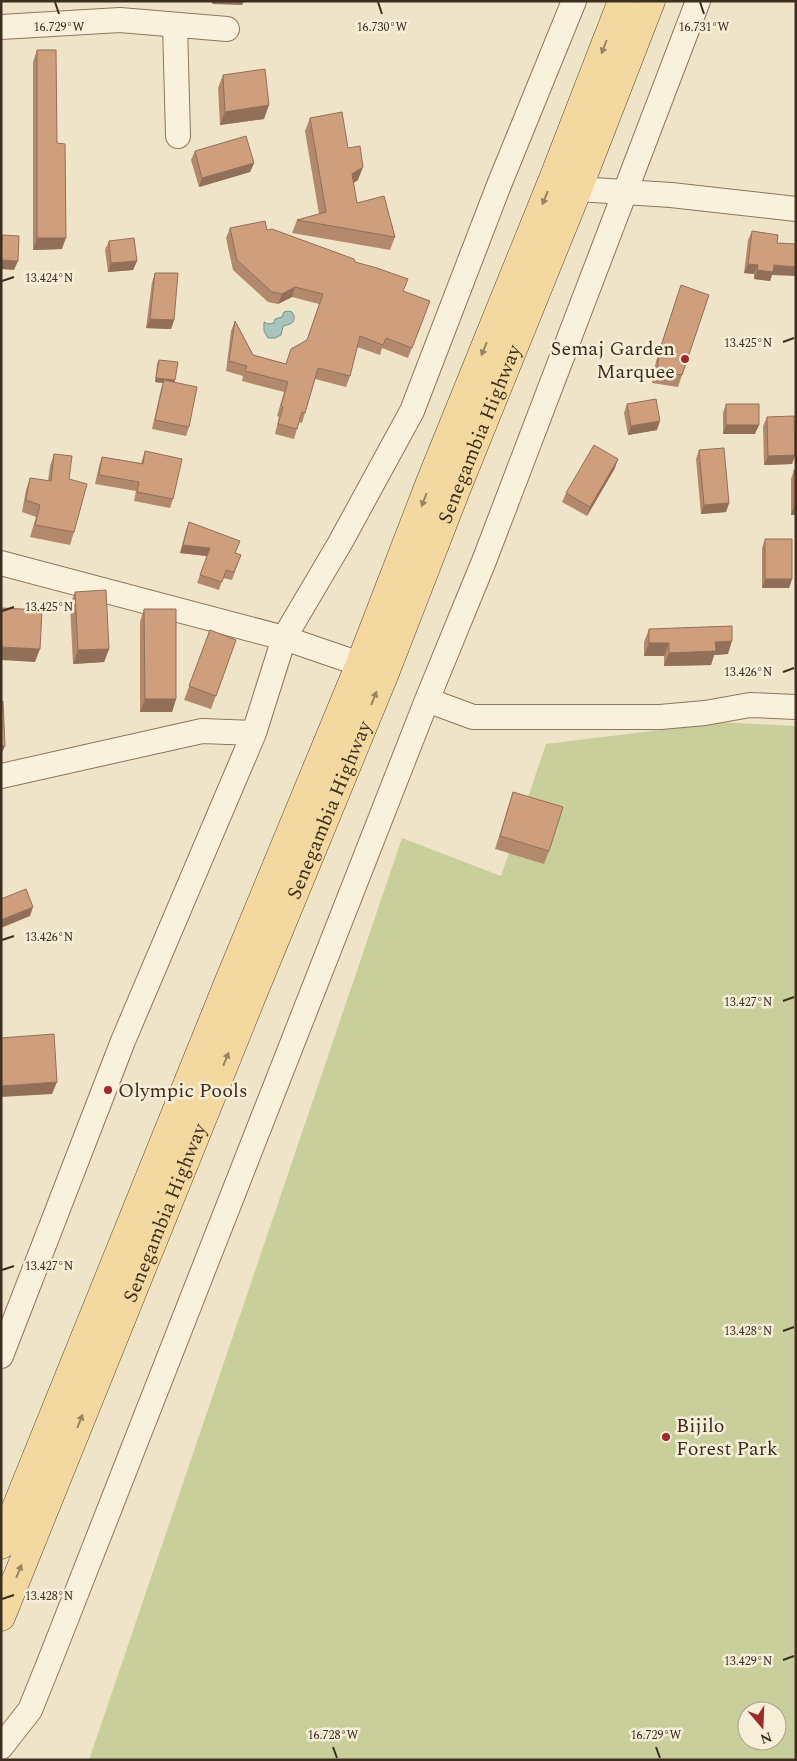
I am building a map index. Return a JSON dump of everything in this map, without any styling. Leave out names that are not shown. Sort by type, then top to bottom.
[{"type":"main road","name":"Senegambia Highway","points":[[1,1545],[225,990],[360,664],[431,480],[553,179],[622,1]]},
{"type":"main road","name":"Senegambia Highway","points":[[1,1617],[246,1009],[388,664],[651,1]]},
{"type":"street","points":[[1,1356],[123,1041],[254,733],[284,638],[340,544],[412,411],[499,185],[574,1]]},
{"type":"street","points":[[1,1747],[30,1710],[45,1673],[427,700],[487,552],[698,1]]},
{"type":"street","points":[[1,27],[120,20],[228,29]]},
{"type":"street","points":[[175,25],[178,136]]},
{"type":"street","points":[[578,189],[671,194],[796,209]]},
{"type":"street","points":[[1,563],[284,638],[360,664]]},
{"type":"street","points":[[427,700],[473,717],[660,717],[705,713],[750,705],[796,707]]},
{"type":"street","points":[[1,776],[202,730],[254,733]]},
{"type":"green space","points":[[717,722],[796,726],[796,1760],[89,1760],[402,838],[501,876],[546,744]]},
{"type":"water","points":[[284,312],[292,312],[294,316],[293,322],[283,326],[281,335],[275,338],[268,338],[264,331],[264,322],[268,324],[274,323],[275,319],[282,317]]},
{"type":"building","points":[[37,50],[56,50],[57,143],[65,144],[66,238],[37,238]]},
{"type":"building","points":[[265,69],[269,105],[225,112],[223,75]]},
{"type":"building","points":[[342,112],[348,148],[360,146],[363,167],[352,174],[357,203],[384,196],[395,237],[297,220],[326,212],[310,118]]},
{"type":"building","points":[[246,136],[254,163],[202,178],[195,151]]},
{"type":"building","points":[[265,221],[267,230],[272,229],[354,259],[355,262],[408,279],[403,291],[430,301],[412,348],[386,338],[383,345],[360,336],[350,376],[318,368],[305,413],[302,412],[297,429],[278,424],[288,382],[245,371],[247,366],[229,361],[235,321],[253,355],[286,364],[291,349],[307,340],[323,294],[295,287],[282,294],[272,292],[237,260],[230,228]]},
{"type":"building","points":[[752,231],[778,235],[777,243],[796,244],[796,267],[774,265],[773,272],[757,270],[758,265],[748,264]]},
{"type":"building","points":[[2,235],[19,236],[18,261],[1,260]]},
{"type":"building","points":[[134,238],[137,261],[111,263],[109,241]]},
{"type":"building","points":[[155,273],[178,273],[174,320],[150,319]]},
{"type":"building","points":[[681,285],[709,295],[682,375],[657,371],[660,349]]},
{"type":"building","points":[[159,360],[178,362],[175,380],[156,378]]},
{"type":"building","points":[[164,380],[197,387],[189,427],[155,420]]},
{"type":"building","points":[[656,399],[660,421],[631,426],[627,404]]},
{"type":"building","points":[[726,404],[759,404],[759,425],[726,425]]},
{"type":"building","points":[[794,416],[795,455],[768,456],[767,417]]},
{"type":"building","points":[[594,445],[618,459],[590,507],[566,493]]},
{"type":"building","points":[[724,448],[729,503],[704,505],[699,450]]},
{"type":"building","points":[[145,451],[182,459],[173,499],[137,492],[139,482],[99,475],[102,457],[143,464]]},
{"type":"building","points":[[54,454],[72,456],[69,479],[87,484],[74,532],[35,525],[40,505],[26,500],[30,478],[51,481]]},
{"type":"building","points":[[794,470],[796,470],[796,506],[794,506]]},
{"type":"building","points":[[189,522],[240,541],[235,553],[241,555],[234,572],[226,570],[222,582],[200,575],[210,548],[183,545]]},
{"type":"building","points":[[765,539],[792,539],[792,579],[765,579]]},
{"type":"building","points":[[106,590],[109,649],[78,650],[75,592]]},
{"type":"building","points":[[1,608],[42,610],[40,649],[1,647]]},
{"type":"building","points":[[144,609],[176,609],[176,699],[145,699]]},
{"type":"building","points":[[732,626],[732,641],[715,642],[716,651],[669,653],[669,643],[649,643],[649,629]]},
{"type":"building","points":[[210,630],[236,640],[216,696],[189,686]]},
{"type":"building","points":[[1,701],[3,701],[5,746],[1,746]]},
{"type":"building","points":[[513,792],[563,807],[549,851],[500,836]]},
{"type":"building","points":[[26,889],[33,907],[1,920],[1,899]]},
{"type":"building","points":[[54,1034],[57,1082],[1,1086],[1,1038]]},
{"type":"place","name":"Semaj Garden Marquee","points":[[685,359]]},
{"type":"place","name":"Olympic Pools","points":[[108,1090]]},
{"type":"place","name":"Bijilo Forest Park","points":[[666,1437]]}]
